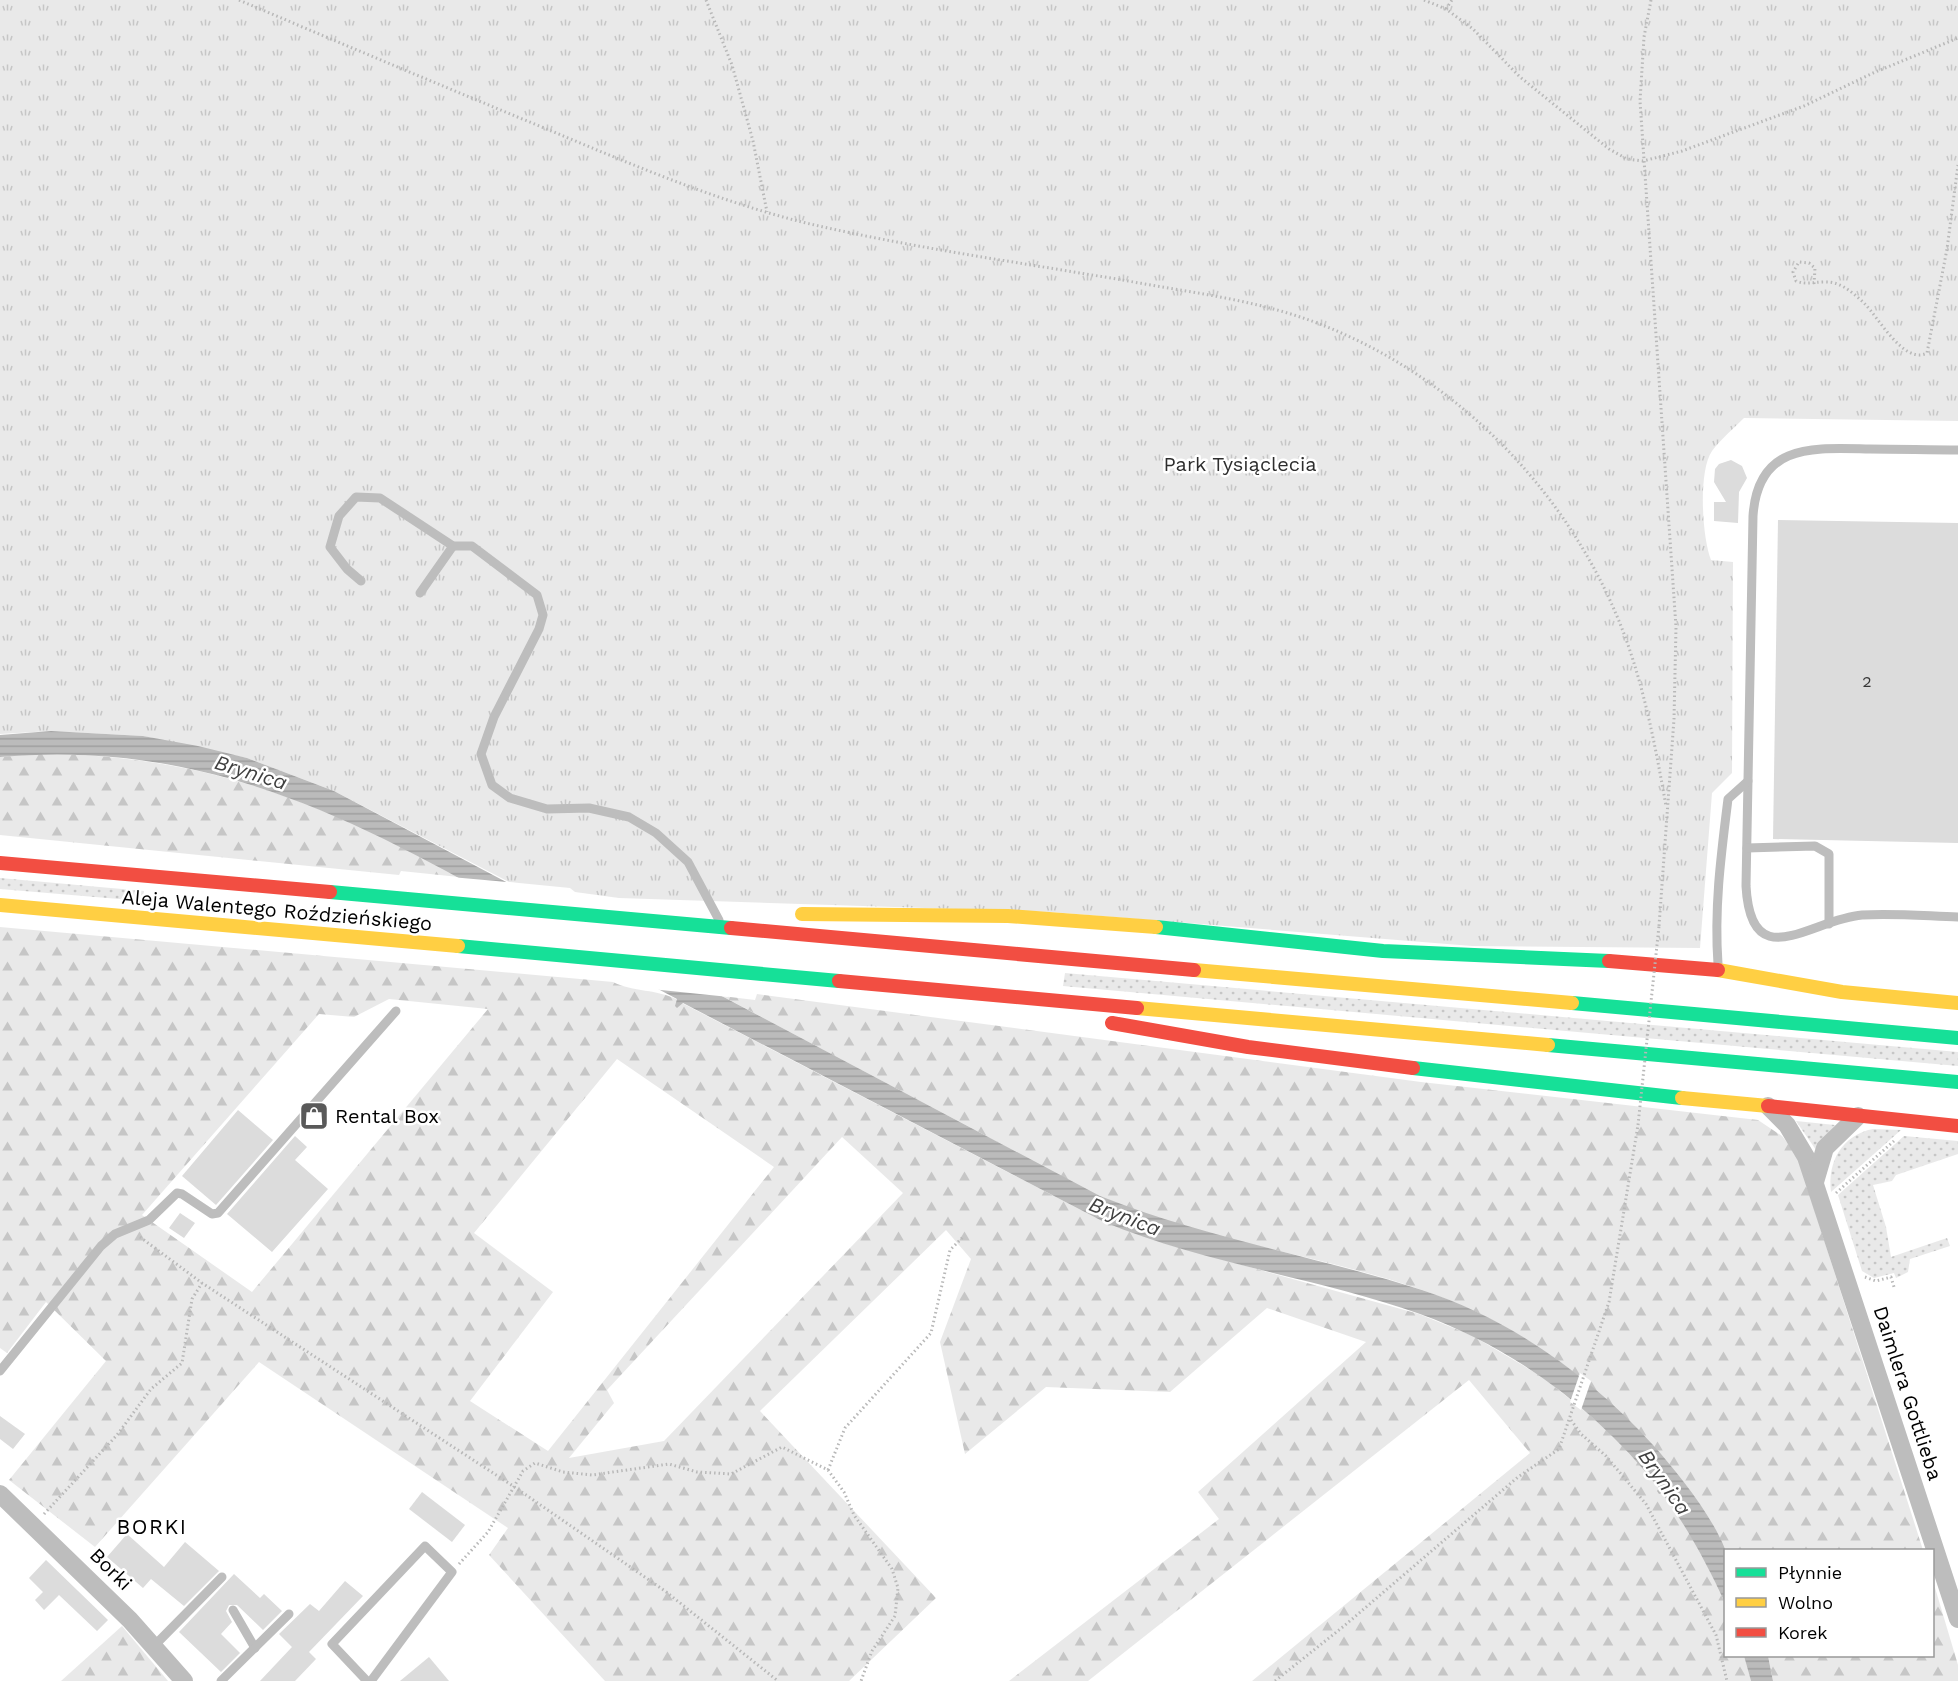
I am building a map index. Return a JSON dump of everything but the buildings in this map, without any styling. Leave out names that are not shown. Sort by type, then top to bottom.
[{"type":"main road","name":"Aleja Walentego Roździeńskiego","points":[[0,863],[468,903],[615,919],[1958,1038]]},
{"type":"main road","name":"Aleja Walentego Roździeńskiego","points":[[0,905],[984,994]]},
{"type":"main road","points":[[793,914],[1036,917],[1222,933],[1272,942],[1434,955],[1634,960],[1718,970],[1842,992],[1958,1003]]},
{"type":"main road","points":[[723,928],[770,919]]},
{"type":"main road","points":[[984,994],[1178,1038],[1535,1083],[1958,1126]]},
{"type":"main road","points":[[984,994],[1958,1082]]},
{"type":"street","name":"Daimlera Gottlieba","points":[[1768,1106],[1787,1125],[1806,1157],[1958,1619]]},
{"type":"street","points":[[1815,1182],[1825,1148],[1858,1116]]},
{"type":"street","name":"Borki","points":[[0,1494],[154,1646],[184,1681]]},
{"type":"lane","points":[[1958,450],[1805,449],[1778,463],[1767,473],[1754,502],[1753,516],[1747,848],[1747,910],[1752,922],[1761,932],[1772,937],[1786,939],[1861,915],[1958,917]]},
{"type":"lane","points":[[361,581],[330,548],[339,516],[356,497],[380,498],[453,546],[472,546],[537,595],[543,615],[539,629],[494,717],[481,754],[492,785],[510,798],[547,809],[589,808],[630,817],[656,833],[688,862],[723,928]]},
{"type":"lane","points":[[420,593],[453,546]]},
{"type":"lane","points":[[1718,970],[1715,927],[1718,879],[1728,799],[1748,781]]},
{"type":"lane","points":[[1747,848],[1815,846],[1830,854],[1829,924]]},
{"type":"lane","points":[[0,1371],[101,1246],[115,1234],[148,1220],[177,1193],[183,1194],[212,1214],[218,1213],[396,1011]]},
{"type":"lane","points":[[425,1546],[452,1572],[369,1681],[332,1644],[425,1546]]},
{"type":"lane","points":[[154,1646],[222,1577]]},
{"type":"lane","points":[[233,1610],[255,1648]]},
{"type":"lane","points":[[221,1681],[290,1614]]},
{"type":"path","points":[[239,0],[721,200],[808,223],[916,244],[1236,300],[1316,323],[1358,342],[1418,375],[1466,410],[1509,450],[1537,483],[1581,548],[1613,607],[1627,640],[1651,722],[1666,806]]},
{"type":"path","points":[[706,0],[732,64],[753,141],[767,212]]},
{"type":"path","points":[[1424,0],[1446,9],[1473,29],[1520,76],[1582,129],[1627,159],[1643,161],[1682,151],[1804,106],[1873,73],[1958,38]]},
{"type":"path","points":[[1446,9],[1452,0]]},
{"type":"path","points":[[1275,1681],[1344,1626],[1518,1477],[1559,1449],[1571,1420],[1610,1302],[1638,1125],[1659,926],[1674,719],[1676,627],[1643,161],[1641,102],[1644,37],[1652,0]]},
{"type":"path","points":[[1814,284],[1815,268],[1809,263],[1799,262],[1793,272],[1797,281],[1814,284],[1823,282],[1843,286],[1866,305],[1908,354],[1920,357],[1927,353],[1947,249],[1958,165]]},
{"type":"path","points":[[1835,1194],[1895,1140]]},
{"type":"path","points":[[131,1227],[133,1232],[202,1283],[513,1486],[665,1591],[778,1681]]},
{"type":"path","points":[[828,1470],[845,1428],[932,1333],[950,1250],[963,1238]]},
{"type":"path","points":[[1862,1275],[1876,1281],[1891,1277],[1894,1287]]},
{"type":"path","points":[[32,1525],[117,1435],[151,1389],[182,1363],[192,1299],[202,1283]]},
{"type":"path","points":[[1571,1420],[1581,1434],[1606,1456],[1646,1504],[1716,1635],[1727,1681]]},
{"type":"path","points":[[452,1572],[488,1532],[523,1471],[536,1463],[563,1472],[592,1475],[669,1464],[697,1472],[731,1474],[782,1448],[828,1470],[844,1492],[854,1515],[892,1569],[898,1588],[895,1617],[873,1652],[861,1681]]},
{"type":"green space","name":"Park Tysiąclecia","points":[[0,0],[1958,0],[1958,421],[1744,418],[1712,451],[1703,488],[1705,536],[1711,560],[1733,562],[1732,773],[1712,793],[1700,948],[1472,946],[1051,912],[619,898],[575,892],[570,888],[509,882],[334,791],[247,758],[143,736],[51,731],[0,734]]},
{"type":"green space","points":[[37,754],[95,756],[151,762],[204,772],[256,787],[307,804],[358,826],[459,877],[401,871],[399,875],[0,835],[0,757]]},
{"type":"green space","points":[[0,878],[144,891],[143,901],[0,889]]},
{"type":"green space","points":[[0,927],[613,982],[670,996],[678,1000],[677,1008],[682,1003],[1102,1221],[1170,1245],[1419,1314],[1473,1336],[1544,1378],[1609,1431],[1638,1461],[1681,1518],[1698,1546],[1724,1601],[1724,1657],[1744,1657],[1751,1681],[1252,1681],[1530,1453],[1469,1380],[1088,1681],[1009,1681],[1219,1519],[1198,1492],[1366,1342],[1267,1308],[1170,1392],[1046,1387],[965,1454],[940,1342],[971,1259],[946,1230],[760,1411],[936,1598],[849,1681],[605,1681],[489,1555],[508,1528],[259,1362],[95,1547],[9,1480],[106,1361],[46,1302],[7,1353],[0,1348]],"holes":[[[389,999],[488,1009],[252,1292],[142,1215],[319,1014],[354,1017]],[[617,1059],[774,1167],[548,1451],[470,1401],[553,1292],[474,1233]],[[842,1137],[903,1193],[664,1441],[569,1458],[614,1403],[607,1390]]]},
{"type":"green space","points":[[1065,973],[1958,1052],[1958,1066],[1063,986]]},
{"type":"green space","points":[[757,994],[1421,1082],[1758,1120],[1782,1136],[1797,1155],[1923,1549],[1724,1549],[1698,1507],[1668,1466],[1635,1428],[1599,1393],[1560,1362],[1518,1334],[1473,1310],[1425,1291],[1344,1267],[1222,1237],[1141,1212],[1102,1197],[1054,1174],[722,996],[755,1000]]},
{"type":"green space","points":[[1796,1121],[1835,1125],[1816,1150]]},
{"type":"green space","points":[[1873,1129],[1901,1130],[1831,1192],[1830,1181],[1834,1160],[1839,1152],[1853,1137]]},
{"type":"green space","points":[[1904,1136],[1958,1141],[1958,1154],[1896,1175],[1892,1181],[1873,1185],[1886,1227],[1891,1257],[1947,1238],[1950,1246],[1910,1259],[1908,1272],[1896,1278],[1894,1273],[1874,1278],[1862,1271],[1838,1195]]},
{"type":"green space","points":[[1934,1584],[1958,1665],[1958,1681],[1773,1681],[1768,1657],[1934,1657]]},
{"type":"green space","points":[[122,1626],[168,1681],[61,1681]]},
{"type":"water","name":"Brynica","points":[[51,731],[143,736],[247,758],[334,791],[1100,1196],[1180,1224],[1422,1290],[1487,1317],[1548,1353],[1576,1374],[1629,1420],[1673,1468],[1703,1508],[1725,1549],[1724,1601],[1689,1533],[1662,1493],[1659,1494],[1657,1491],[1659,1488],[1635,1459],[1609,1432],[1552,1384],[1489,1345],[1455,1328],[1381,1301],[1220,1260],[1141,1236],[1102,1221],[683,1003],[677,1008],[675,1006],[677,999],[435,865],[355,826],[274,792],[188,768],[97,756],[0,757],[0,735]]},
{"type":"water","points":[[1744,1657],[1768,1657],[1773,1681],[1751,1681]]},
{"type":"pier","points":[[451,877],[517,883],[729,997],[651,989]]},
{"type":"pier","points":[[1580,1373],[1591,1381],[1581,1410],[1570,1402]]},
{"type":"traffic: fast","points":[[330,892],[731,928]]},
{"type":"traffic: fast","points":[[1156,927],[1383,951],[1609,961]]},
{"type":"traffic: fast","points":[[458,946],[839,981]]},
{"type":"traffic: fast","points":[[1572,1003],[1958,1038]]},
{"type":"traffic: fast","points":[[1548,1045],[1958,1082]]},
{"type":"traffic: fast","points":[[1413,1068],[1682,1098]]},
{"type":"traffic: slow","points":[[0,905],[458,946]]},
{"type":"traffic: slow","points":[[802,914],[1008,916],[1156,927]]},
{"type":"traffic: slow","points":[[1194,970],[1572,1003]]},
{"type":"traffic: slow","points":[[1718,970],[1842,992],[1958,1003]]},
{"type":"traffic: slow","points":[[1137,1008],[1548,1045]]},
{"type":"traffic: slow","points":[[1682,1098],[1768,1106]]},
{"type":"traffic: jam","points":[[0,863],[330,892]]},
{"type":"traffic: jam","points":[[731,928],[1194,970]]},
{"type":"traffic: jam","points":[[1609,961],[1718,970]]},
{"type":"traffic: jam","points":[[839,981],[1137,1008]]},
{"type":"traffic: jam","points":[[1112,1023],[1248,1047],[1413,1068]]},
{"type":"traffic: jam","points":[[1768,1106],[1958,1126]]},
{"type":"place","name":"Rental Box","points":[[314,1116]]},
{"type":"district","name":"BORKI","points":[[152,1526]]}]
